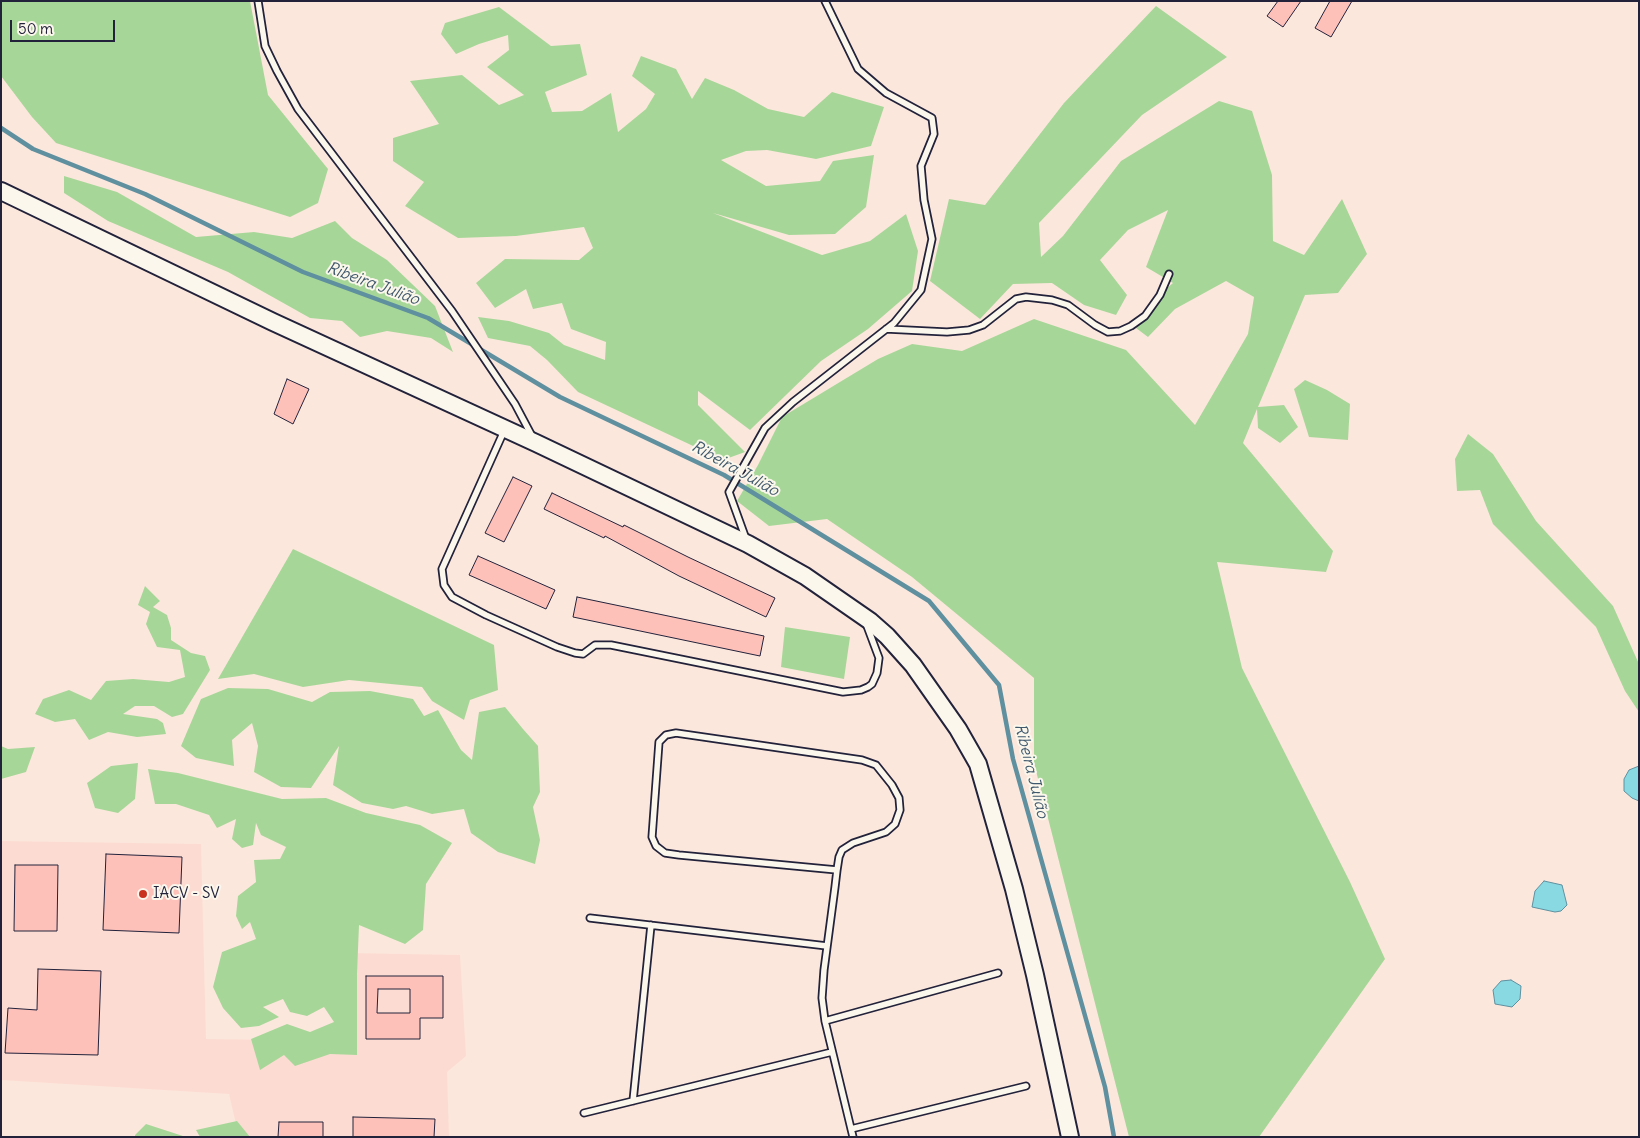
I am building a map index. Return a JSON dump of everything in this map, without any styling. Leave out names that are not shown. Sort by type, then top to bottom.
[{"type":"main road","points":[[1,191],[273,322],[536,443],[748,544],[805,576],[859,612],[887,636],[913,665],[958,729],[978,764],[1014,889],[1035,975],[1070,1137]]},
{"type":"lane","points":[[258,1],[265,46],[276,71],[298,110],[452,311],[515,404],[536,443]]},
{"type":"lane","points":[[748,544],[729,492],[765,428],[793,402],[894,323],[921,290],[932,239],[924,200],[922,166],[934,134],[932,118],[886,93],[858,69],[826,1]]},
{"type":"lane","points":[[886,329],[947,332],[970,330],[983,325],[1016,299],[1026,297],[1052,300],[1068,305],[1108,332],[1120,331],[1145,316],[1160,295],[1169,274]]},
{"type":"lane","points":[[505,429],[442,569],[444,585],[452,597],[486,615],[548,644],[575,653],[583,654],[595,645],[611,645],[849,692],[861,690],[872,684],[879,664],[878,652],[870,630],[859,612]]},
{"type":"lane","points":[[837,870],[679,854],[665,852],[656,846],[652,837],[659,742],[666,735],[676,733],[862,760],[876,765],[899,798],[900,810],[896,824],[886,832],[853,843],[842,850],[837,870],[822,998],[825,1021],[853,1137]]},
{"type":"lane","points":[[590,918],[827,946]]},
{"type":"lane","points":[[633,1101],[651,925]]},
{"type":"lane","points":[[825,1021],[998,973]]},
{"type":"lane","points":[[584,1113],[832,1052]]},
{"type":"lane","points":[[851,1129],[1026,1086]]},
{"type":"shaded area","points":[[1,841],[201,844],[206,1039],[348,1041],[350,953],[460,955],[466,1056],[447,1072],[449,1137],[239,1137],[229,1094],[1,1080]]},
{"type":"green space","points":[[1,1],[250,1],[268,95],[328,169],[318,203],[290,217],[56,143],[32,117],[1,76]]},
{"type":"green space","points":[[1156,6],[1227,57],[1142,115],[1039,223],[1041,257],[1063,236],[1121,161],[1219,101],[1252,111],[1272,175],[1273,241],[1304,255],[1342,199],[1367,254],[1338,293],[1305,295],[1258,407],[1284,405],[1298,427],[1280,443],[1258,428],[1257,409],[1243,443],[1333,551],[1326,572],[1217,562],[1242,668],[1350,882],[1385,959],[1259,1137],[1129,1137],[1034,763],[1034,678],[912,577],[827,519],[769,526],[737,501],[758,465],[782,417],[878,359],[912,344],[962,351],[1034,319],[1126,350],[1195,425],[1248,334],[1254,297],[1226,281],[1175,309],[1148,337],[1136,328],[1150,302],[1173,283],[1146,267],[1168,210],[1128,230],[1100,260],[1127,295],[1116,315],[1084,305],[1052,283],[1013,284],[980,319],[930,281],[949,199],[985,205],[1064,103]]},
{"type":"green space","points":[[499,7],[551,46],[580,44],[587,75],[545,92],[552,112],[582,111],[611,93],[618,132],[646,109],[655,94],[632,76],[641,56],[676,69],[692,99],[705,78],[734,90],[768,109],[804,117],[832,92],[884,107],[871,146],[816,159],[767,150],[746,151],[721,160],[766,186],[820,181],[833,161],[874,155],[866,207],[835,234],[789,235],[713,213],[822,255],[870,241],[906,214],[918,251],[912,291],[868,329],[821,361],[750,430],[698,391],[698,405],[745,452],[723,460],[578,392],[547,360],[530,346],[488,338],[478,317],[509,321],[549,333],[564,345],[605,360],[606,342],[571,329],[562,303],[533,309],[526,289],[495,308],[476,283],[505,259],[579,260],[593,248],[584,227],[516,236],[458,238],[405,206],[424,182],[393,161],[393,138],[439,124],[410,81],[462,75],[499,105],[524,95],[487,67],[509,50],[508,35],[456,54],[441,34],[445,23]]},
{"type":"green space","points":[[64,176],[117,192],[196,237],[254,232],[292,238],[335,221],[352,238],[387,260],[435,306],[453,352],[431,338],[387,331],[360,337],[342,321],[310,318],[228,272],[108,221],[64,193]]},
{"type":"green space","points":[[1305,380],[1327,390],[1350,404],[1348,440],[1309,437],[1294,389]]},
{"type":"green space","points":[[1468,434],[1493,454],[1536,521],[1613,606],[1639,664],[1639,712],[1625,691],[1596,627],[1493,524],[1480,490],[1457,491],[1455,459]]},
{"type":"green space","points":[[293,549],[494,645],[498,690],[470,700],[464,720],[432,701],[422,687],[349,680],[303,687],[254,674],[218,679]]},
{"type":"green space","points":[[145,586],[160,601],[153,607],[167,615],[171,628],[171,640],[191,653],[205,656],[210,670],[183,714],[172,717],[154,706],[135,706],[123,714],[157,719],[163,723],[166,734],[137,737],[108,732],[89,740],[75,719],[55,722],[35,714],[43,699],[69,690],[91,700],[106,681],[133,679],[169,682],[185,677],[180,650],[157,647],[146,624],[150,612],[138,605]]},
{"type":"green space","points":[[785,627],[850,637],[844,679],[781,667]]},
{"type":"green space","points":[[228,688],[268,689],[312,702],[330,692],[370,691],[413,699],[424,716],[438,710],[461,750],[472,760],[479,712],[505,707],[538,746],[540,792],[533,807],[540,840],[535,864],[498,852],[471,833],[464,809],[432,814],[406,806],[393,809],[362,803],[333,785],[339,746],[311,788],[281,787],[254,772],[258,746],[252,723],[232,740],[234,766],[196,758],[181,746],[201,699]]},
{"type":"green space","points":[[1,746],[8,749],[35,747],[26,772],[1,779]]},
{"type":"green space","points":[[138,763],[135,799],[118,813],[95,808],[87,783],[111,766]]},
{"type":"green space","points":[[148,769],[178,773],[282,799],[326,798],[366,813],[420,825],[452,843],[426,884],[423,930],[405,944],[359,925],[357,1055],[330,1054],[295,1066],[284,1055],[260,1070],[251,1039],[287,1024],[310,1032],[334,1022],[324,1007],[307,1016],[290,1012],[283,999],[263,1007],[279,1017],[259,1026],[241,1028],[223,1008],[213,987],[222,952],[256,939],[250,922],[242,929],[236,916],[238,896],[256,882],[254,860],[280,859],[286,847],[261,835],[256,823],[253,845],[242,848],[232,839],[236,819],[217,828],[209,815],[176,804],[155,804]]},
{"type":"green space","points":[[237,1121],[250,1137],[200,1137],[196,1130]]},
{"type":"green space","points":[[146,1124],[186,1137],[135,1137]]},
{"type":"water","points":[[1639,766],[1639,801],[1624,791],[1624,779],[1629,770]]},
{"type":"water","points":[[1544,881],[1562,885],[1567,905],[1561,911],[1555,912],[1532,907],[1535,891]]},
{"type":"water","points":[[1511,980],[1521,986],[1520,999],[1512,1007],[1495,1004],[1493,990],[1501,981]]},
{"type":"building","points":[[1278,1],[1301,1],[1283,27],[1267,16]]},
{"type":"building","points":[[1330,1],[1352,1],[1331,37],[1315,28]]},
{"type":"building","points":[[287,379],[309,389],[293,424],[274,414]]},
{"type":"building","points":[[513,477],[532,486],[504,542],[485,533]]},
{"type":"building","points":[[552,493],[623,527],[624,525],[775,598],[766,617],[679,576],[605,536],[604,538],[544,509]]},
{"type":"building","points":[[478,556],[555,590],[546,609],[469,575]]},
{"type":"building","points":[[577,597],[764,636],[760,656],[573,617]]},
{"type":"building","name":"IACV - SV","points":[[106,854],[182,857],[179,933],[103,930]]},
{"type":"building","points":[[15,865],[58,865],[57,931],[14,931]]},
{"type":"building","points":[[38,969],[101,971],[98,1055],[5,1053],[8,1008],[37,1010]]},
{"type":"building","points":[[366,976],[443,976],[443,1018],[420,1018],[420,1039],[366,1039]],"holes":[[[378,989],[410,989],[410,1013],[377,1013]]]},
{"type":"building","points":[[353,1117],[435,1119],[434,1137],[353,1137]]},
{"type":"building","points":[[279,1122],[323,1122],[323,1137],[278,1137]]},
{"type":"waterway","name":"Ribeira Julião","points":[[1,128],[33,149],[145,194],[303,272],[428,318],[560,397],[724,475],[929,601],[999,685],[1013,759],[1105,1087],[1114,1137]]},
{"type":"place","name":"IACV - SV","points":[[143,894]]}]
